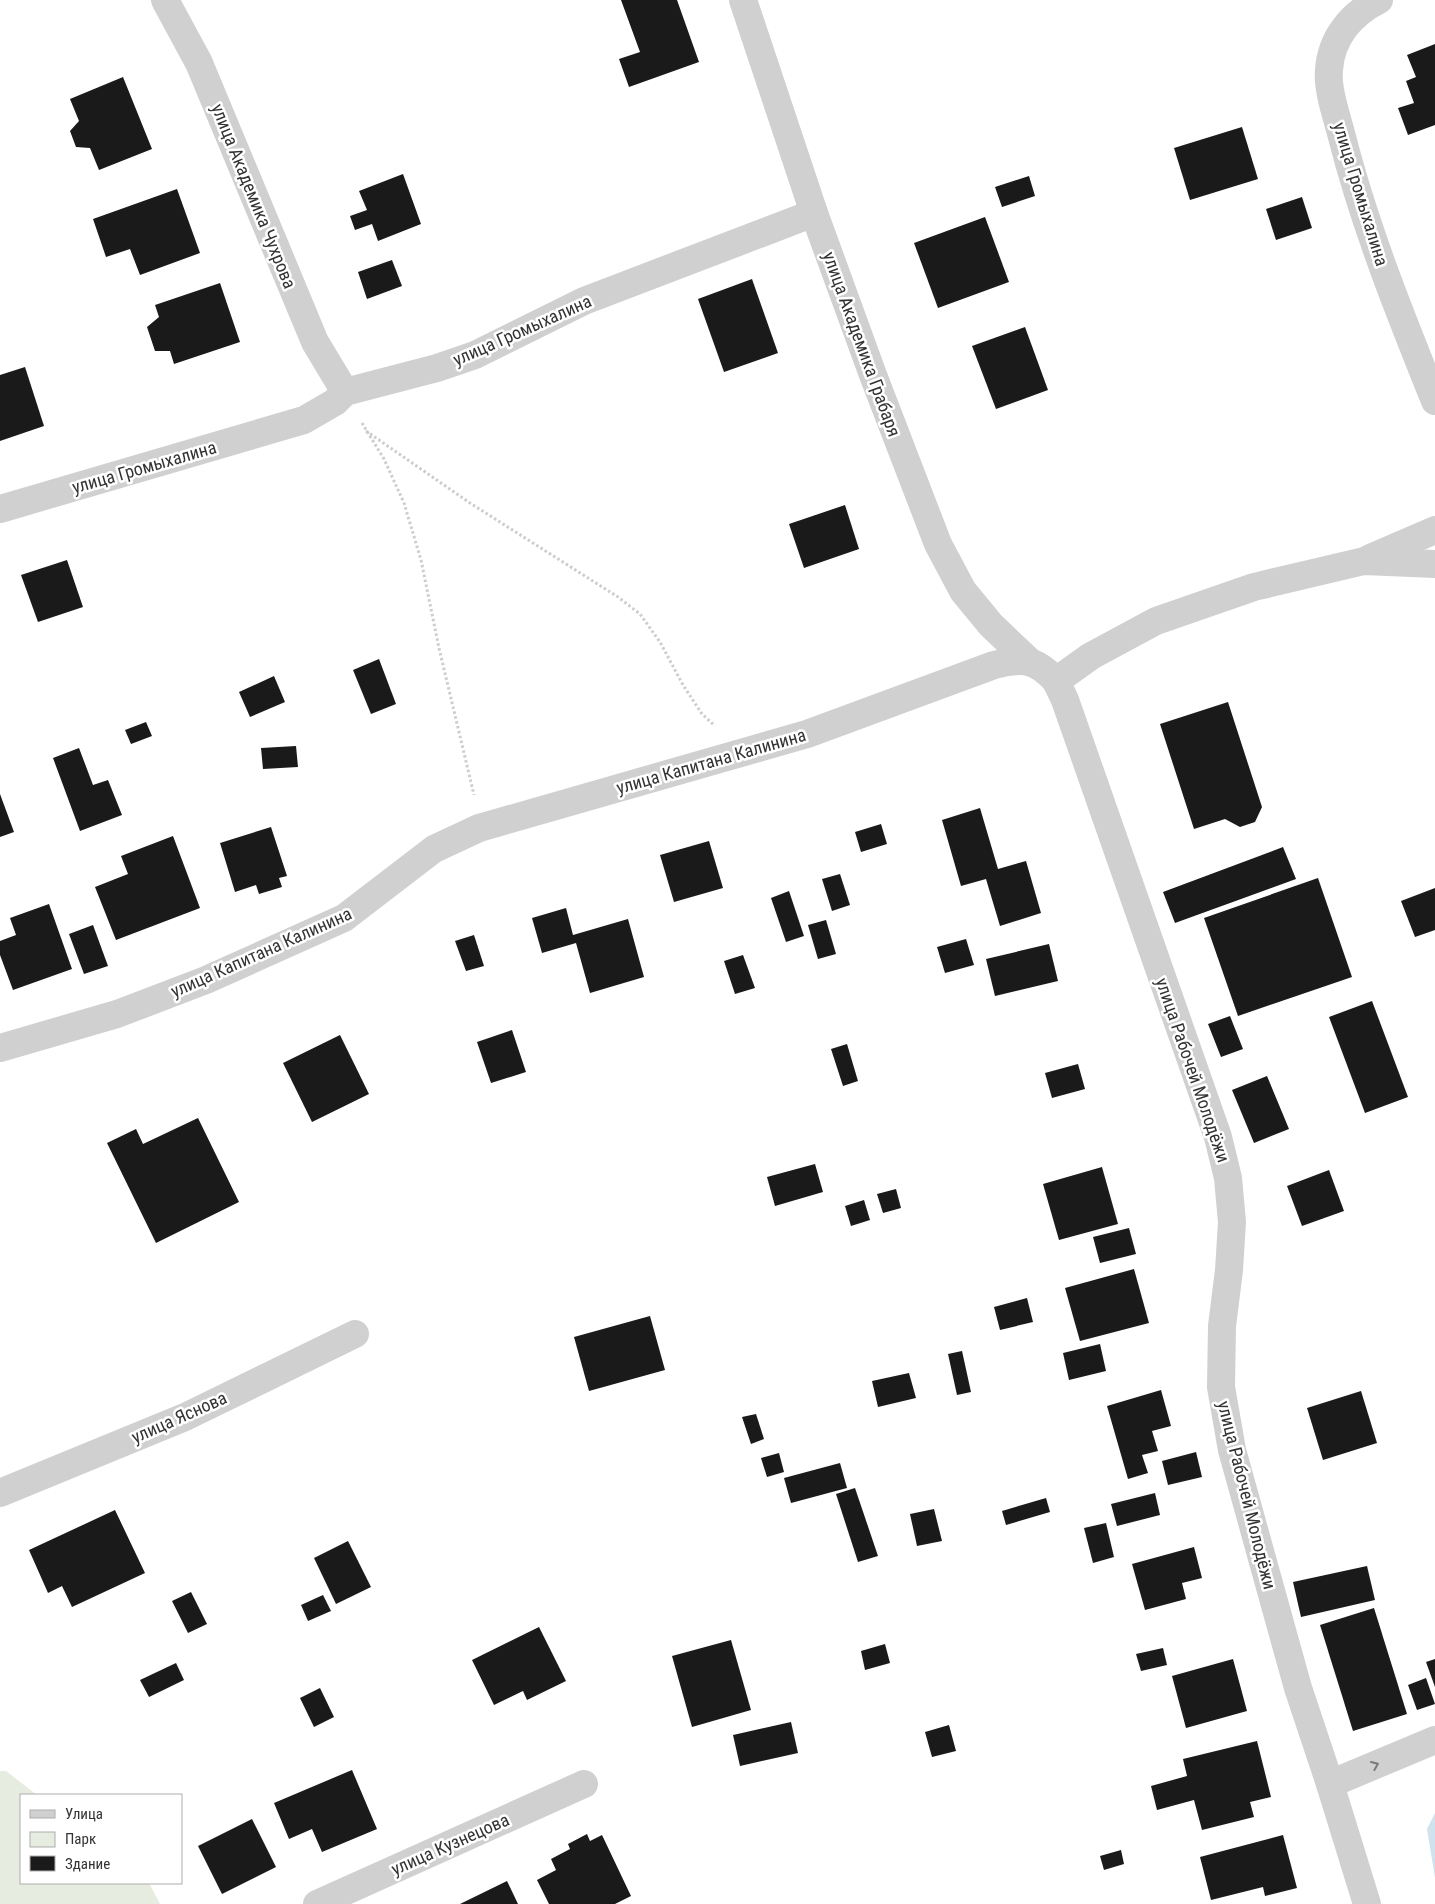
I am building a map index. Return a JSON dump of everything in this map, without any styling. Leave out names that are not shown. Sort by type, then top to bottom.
[{"type":"street","name":"улица Академика Чухрова","points":[[165,0],[199,63],[314,342],[344,392]]},
{"type":"street","name":"улица Академика Грабаря","points":[[743,0],[814,213],[873,375],[938,544],[963,591],[991,625],[1030,662]]},
{"type":"street","name":"улица Громыхалина","points":[[1379,0],[1368,5],[1347,23],[1333,45],[1328,71],[1354,186],[1394,297],[1435,400]]},
{"type":"street","name":"улица Громыхалина","points":[[0,509],[304,420],[334,402],[344,392],[437,368],[475,355],[584,301],[814,213]]},
{"type":"street","points":[[1030,662],[1044,669],[1056,682],[1091,656],[1156,621],[1254,586],[1364,561],[1435,530]]},
{"type":"street","points":[[1364,561],[1435,564]]},
{"type":"street","name":"улица Капитана Калинина","points":[[0,1048],[117,1014],[206,980],[344,918],[434,849],[479,828],[807,734],[994,665],[1013,661],[1030,662]]},
{"type":"street","name":"улица Рабочей Молодёжи","points":[[1056,682],[1065,700],[1218,1137],[1228,1178],[1232,1222],[1229,1270],[1222,1326],[1221,1387],[1232,1450],[1298,1688],[1368,1904]]},
{"type":"street","name":"улица Яснова","points":[[0,1493],[185,1417],[355,1334]]},
{"type":"street","points":[[1330,1784],[1435,1740]]},
{"type":"street","name":"улица Кузнецова","points":[[317,1904],[584,1784]]},
{"type":"path","points":[[344,392],[384,459],[404,503],[422,560],[439,648],[474,796]]},
{"type":"path","points":[[366,431],[430,476],[618,597],[640,614],[660,642],[683,685],[702,714],[726,736],[757,748]]},
{"type":"green space","points":[[0,1771],[6,1771],[36,1794],[20,1794],[20,1884],[150,1884],[160,1904],[0,1904]]},
{"type":"water","points":[[1435,1813],[1435,1878],[1427,1829]]},
{"type":"building","points":[[621,0],[677,0],[699,62],[629,87],[619,59],[640,52]]},
{"type":"building","points":[[1435,44],[1435,125],[1408,135],[1398,108],[1414,103],[1406,81],[1416,77],[1407,55]]},
{"type":"building","points":[[123,77],[152,149],[99,170],[90,148],[76,147],[70,131],[79,121],[70,99]]},
{"type":"building","points":[[1242,127],[1258,179],[1190,200],[1174,148]]},
{"type":"building","points":[[403,174],[421,224],[378,241],[372,224],[355,230],[350,216],[367,210],[359,191]]},
{"type":"building","points":[[1029,176],[1035,196],[1002,207],[995,187]]},
{"type":"building","points":[[177,189],[200,253],[140,275],[130,249],[106,257],[93,219]]},
{"type":"building","points":[[1302,197],[1312,228],[1276,240],[1266,209]]},
{"type":"building","points":[[985,217],[1009,282],[938,308],[914,243]]},
{"type":"building","points":[[392,260],[402,286],[367,299],[358,272]]},
{"type":"building","points":[[752,279],[778,353],[724,372],[698,299]]},
{"type":"building","points":[[220,283],[240,342],[174,364],[170,351],[155,351],[147,327],[159,317],[155,305]]},
{"type":"building","points":[[1025,327],[1048,390],[996,409],[972,346]]},
{"type":"building","points":[[25,367],[44,426],[0,441],[0,375]]},
{"type":"building","points":[[845,505],[859,549],[804,568],[789,524]]},
{"type":"building","points":[[67,560],[83,607],[38,622],[21,575]]},
{"type":"building","points":[[379,659],[396,704],[371,714],[353,670]]},
{"type":"building","points":[[274,676],[285,702],[250,717],[239,692]]},
{"type":"building","points":[[1228,702],[1262,807],[1255,822],[1240,827],[1225,819],[1194,829],[1160,724]]},
{"type":"building","points":[[146,722],[152,736],[131,744],[125,730]]},
{"type":"building","points":[[296,746],[298,767],[263,769],[261,748]]},
{"type":"building","points":[[79,748],[93,785],[108,780],[122,815],[80,831],[53,758]]},
{"type":"building","points":[[0,794],[14,832],[0,837]]},
{"type":"building","points":[[980,808],[998,869],[1026,861],[1041,913],[1000,926],[986,879],[961,886],[942,820]]},
{"type":"building","points":[[881,824],[887,844],[861,852],[855,832]]},
{"type":"building","points":[[271,827],[287,876],[279,878],[282,887],[259,894],[256,885],[235,892],[220,843]]},
{"type":"building","points":[[173,836],[200,908],[116,940],[95,887],[128,874],[121,856]]},
{"type":"building","points":[[709,841],[723,888],[674,902],[660,855]]},
{"type":"building","points":[[1283,847],[1296,879],[1175,923],[1163,892]]},
{"type":"building","points":[[840,874],[850,905],[832,911],[822,879]]},
{"type":"building","points":[[1318,878],[1352,977],[1238,1016],[1204,918]]},
{"type":"building","points":[[1435,888],[1435,930],[1415,937],[1401,901]]},
{"type":"building","points":[[789,891],[804,936],[786,942],[771,898]]},
{"type":"building","points":[[49,904],[72,969],[13,990],[0,955],[0,941],[16,935],[10,918]]},
{"type":"building","points":[[566,908],[573,935],[628,919],[644,977],[590,993],[576,943],[542,953],[532,918]]},
{"type":"building","points":[[826,920],[836,954],[818,959],[808,925]]},
{"type":"building","points":[[93,925],[108,966],[84,974],[69,934]]},
{"type":"building","points":[[474,935],[484,966],[466,971],[455,941]]},
{"type":"building","points":[[966,939],[974,965],[945,973],[937,947]]},
{"type":"building","points":[[1049,944],[1058,981],[995,996],[986,959]]},
{"type":"building","points":[[743,955],[755,988],[735,994],[724,961]]},
{"type":"building","points":[[1372,1001],[1408,1097],[1365,1113],[1329,1017]]},
{"type":"building","points":[[1230,1016],[1243,1049],[1221,1057],[1208,1024]]},
{"type":"building","points":[[512,1030],[526,1072],[491,1083],[477,1042]]},
{"type":"building","points":[[340,1035],[369,1094],[312,1122],[283,1063]]},
{"type":"building","points":[[847,1044],[858,1081],[843,1086],[831,1049]]},
{"type":"building","points":[[1078,1064],[1085,1089],[1052,1098],[1045,1073]]},
{"type":"building","points":[[1267,1076],[1289,1129],[1254,1143],[1232,1090]]},
{"type":"building","points":[[198,1118],[239,1202],[156,1243],[107,1143],[136,1129],[143,1144]]},
{"type":"building","points":[[815,1164],[823,1192],[775,1206],[767,1177]]},
{"type":"building","points":[[1102,1167],[1118,1224],[1059,1240],[1043,1184]]},
{"type":"building","points":[[1329,1170],[1344,1211],[1302,1226],[1287,1186]]},
{"type":"building","points":[[896,1189],[901,1208],[883,1213],[877,1194]]},
{"type":"building","points":[[864,1200],[870,1220],[851,1226],[845,1206]]},
{"type":"building","points":[[1129,1228],[1136,1254],[1100,1263],[1093,1237]]},
{"type":"building","points":[[1134,1269],[1149,1323],[1080,1341],[1065,1288]]},
{"type":"building","points":[[1027,1298],[1033,1322],[1000,1330],[994,1307]]},
{"type":"building","points":[[650,1316],[665,1370],[589,1391],[574,1337]]},
{"type":"building","points":[[1100,1344],[1106,1371],[1069,1380],[1063,1353]]},
{"type":"building","points":[[962,1351],[971,1392],[957,1395],[948,1354]]},
{"type":"building","points":[[909,1373],[916,1398],[878,1407],[872,1381]]},
{"type":"building","points":[[1161,1390],[1171,1426],[1152,1431],[1158,1451],[1142,1455],[1148,1473],[1128,1479],[1107,1406]]},
{"type":"building","points":[[1361,1391],[1377,1443],[1323,1460],[1307,1408]]},
{"type":"building","points":[[756,1414],[764,1439],[751,1444],[742,1417]]},
{"type":"building","points":[[1196,1452],[1202,1477],[1168,1485],[1162,1461]]},
{"type":"building","points":[[779,1453],[784,1472],[767,1477],[761,1458]]},
{"type":"building","points":[[840,1463],[847,1488],[791,1503],[784,1478]]},
{"type":"building","points":[[855,1488],[878,1556],[858,1562],[836,1494]]},
{"type":"building","points":[[1155,1493],[1160,1515],[1117,1526],[1111,1504]]},
{"type":"building","points":[[1046,1498],[1050,1512],[1006,1525],[1002,1511]]},
{"type":"building","points":[[934,1509],[942,1541],[917,1546],[910,1514]]},
{"type":"building","points":[[115,1510],[145,1573],[72,1607],[62,1586],[48,1593],[29,1550]]},
{"type":"building","points":[[1106,1523],[1114,1557],[1093,1563],[1084,1528]]},
{"type":"building","points":[[348,1541],[371,1587],[336,1604],[314,1558]]},
{"type":"building","points":[[1194,1547],[1202,1578],[1182,1583],[1186,1599],[1145,1610],[1132,1564]]},
{"type":"building","points":[[1367,1566],[1375,1600],[1301,1617],[1293,1582]]},
{"type":"building","points":[[191,1592],[207,1624],[188,1633],[172,1601]]},
{"type":"building","points":[[323,1595],[331,1611],[308,1621],[301,1605]]},
{"type":"building","points":[[1374,1608],[1407,1714],[1353,1731],[1320,1625]]},
{"type":"building","points":[[539,1627],[566,1681],[527,1700],[523,1691],[494,1705],[472,1660]]},
{"type":"building","points":[[731,1640],[751,1710],[692,1727],[672,1656]]},
{"type":"building","points":[[885,1644],[890,1663],[865,1670],[861,1651]]},
{"type":"building","points":[[1163,1648],[1167,1665],[1141,1671],[1136,1654]]},
{"type":"building","points":[[1233,1659],[1247,1711],[1186,1728],[1172,1676]]},
{"type":"building","points":[[1435,1659],[1435,1687],[1426,1662]]},
{"type":"building","points":[[176,1663],[184,1680],[149,1697],[140,1680]]},
{"type":"building","points":[[1426,1678],[1435,1704],[1417,1710],[1408,1685]]},
{"type":"building","points":[[320,1688],[334,1717],[314,1727],[300,1698]]},
{"type":"building","points":[[791,1722],[798,1753],[740,1766],[733,1735]]},
{"type":"building","points":[[949,1725],[956,1751],[932,1757],[925,1732]]},
{"type":"building","points":[[1257,1741],[1271,1797],[1250,1802],[1254,1817],[1202,1830],[1194,1800],[1157,1810],[1151,1786],[1187,1776],[1183,1759]]},
{"type":"building","points":[[352,1770],[377,1829],[322,1852],[312,1829],[289,1839],[274,1803]]},
{"type":"building","points":[[252,1819],[276,1867],[222,1894],[198,1846]]},
{"type":"building","points":[[587,1834],[590,1841],[602,1835],[631,1896],[615,1904],[549,1904],[537,1880],[556,1870],[551,1859],[570,1849],[568,1844]]},
{"type":"building","points":[[1283,1835],[1297,1888],[1265,1896],[1263,1887],[1211,1900],[1200,1857]]},
{"type":"building","points":[[1121,1850],[1124,1864],[1104,1870],[1100,1856]]},
{"type":"building","points":[[507,1881],[518,1904],[460,1904]]}]
